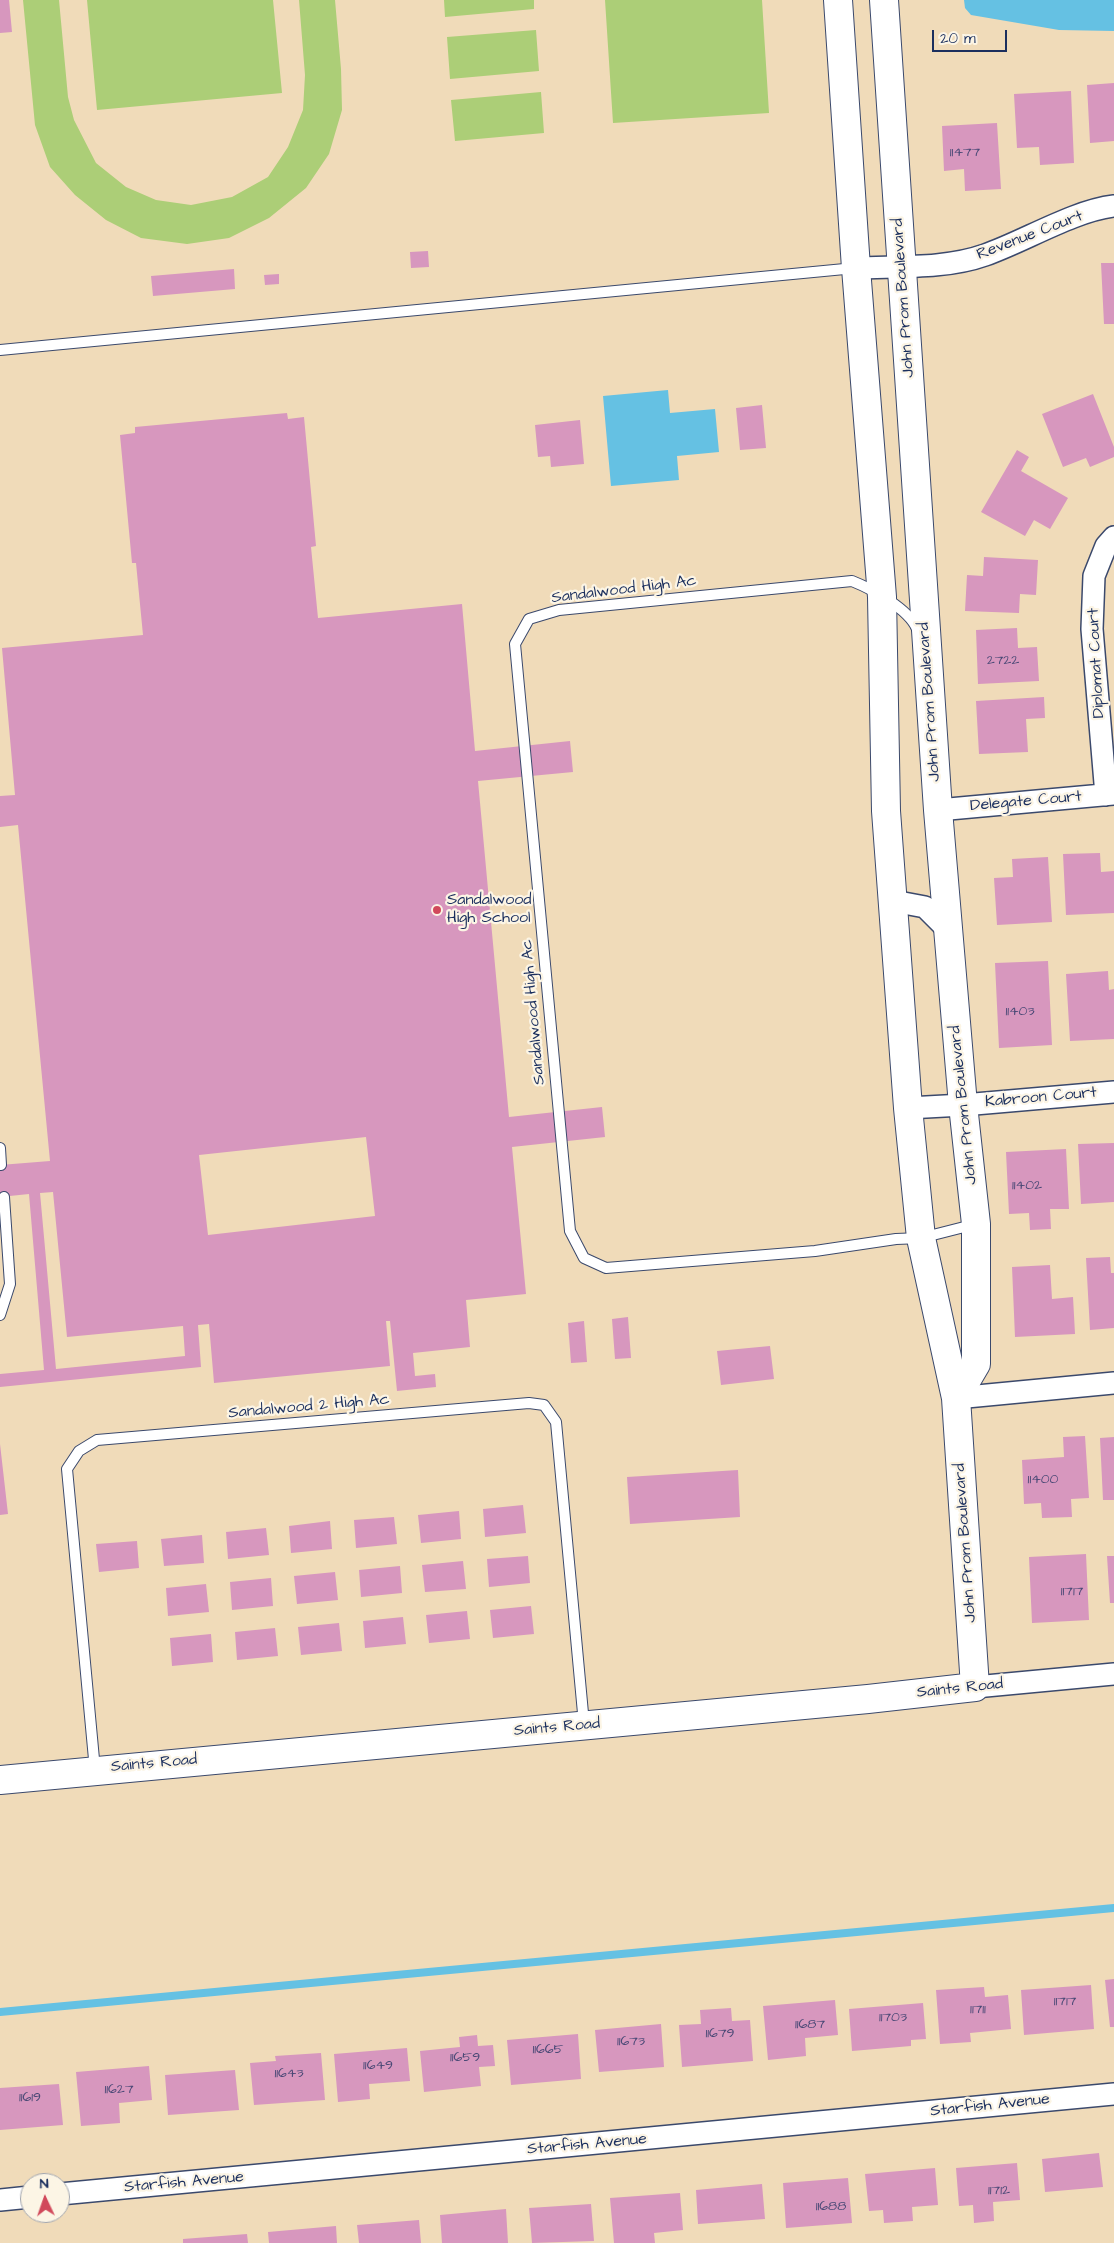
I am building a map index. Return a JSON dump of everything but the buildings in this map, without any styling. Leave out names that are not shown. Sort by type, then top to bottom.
[{"type":"street","name":"John Prom Boulevard","points":[[838,0],[856,268],[882,597],[886,812],[908,1108],[921,1238],[956,1398],[975,1687]]},
{"type":"street","name":"John Prom Boulevard","points":[[884,0],[926,651],[963,1105],[976,1224],[976,1364],[956,1398]]},
{"type":"street","name":"Revenue Court","points":[[856,268],[949,263],[984,256],[1080,216],[1114,206]]},
{"type":"street","name":"Diplomat Court","points":[[1110,794],[1092,629],[1094,576],[1106,546],[1114,537]]},
{"type":"street","name":"Delegate Court","points":[[938,810],[1110,794]]},
{"type":"street","points":[[893,901],[925,907],[949,931]]},
{"type":"street","name":"Kabroon Court","points":[[908,1108],[1114,1092]]},
{"type":"street","points":[[956,1398],[1114,1383]]},
{"type":"street","name":"Saints Road","points":[[0,1780],[1114,1674]]},
{"type":"street","name":"Starfish Avenue","points":[[70,2193],[1114,2094]]},
{"type":"street","points":[[0,2200],[20,2198]]},
{"type":"lane","points":[[0,350],[856,268]]},
{"type":"lane","name":"Sandalwood High Ac","points":[[926,651],[914,620],[871,588],[852,581],[559,610],[529,619],[515,644],[570,1231],[584,1258],[606,1268],[815,1251],[896,1238],[921,1238],[976,1224]]},
{"type":"lane","points":[[0,1148],[1,1165]]},
{"type":"lane","points":[[0,1315],[10,1284],[4,1196]]},
{"type":"lane","name":"Sandalwood 2 High Ac","points":[[95,1770],[67,1469],[79,1451],[97,1440],[529,1403],[544,1406],[556,1422],[584,1725]]},
{"type":"green space","points":[[23,0],[59,0],[68,97],[74,120],[96,163],[126,187],[156,200],[191,205],[232,197],[268,177],[288,147],[303,110],[305,75],[299,0],[335,0],[341,69],[342,110],[329,154],[306,188],[269,218],[229,238],[187,244],[141,238],[106,220],[75,195],[50,167],[35,125]]},
{"type":"green space","points":[[87,0],[273,0],[282,93],[97,110]]},
{"type":"green space","points":[[444,0],[534,0],[534,9],[445,17]]},
{"type":"green space","points":[[605,0],[762,0],[769,113],[613,123]]},
{"type":"green space","points":[[536,30],[539,71],[450,79],[447,37]]},
{"type":"green space","points":[[541,92],[544,133],[455,141],[451,100]]},
{"type":"water","points":[[964,0],[1114,0],[1114,31],[1059,30],[971,15],[965,8]]},
{"type":"water","points":[[668,390],[670,413],[715,409],[719,452],[677,456],[679,480],[611,486],[603,396]]},
{"type":"waterway","points":[[0,2012],[1114,1908]]},
{"type":"place","name":"Sandalwood High School","points":[[437,910]]}]
